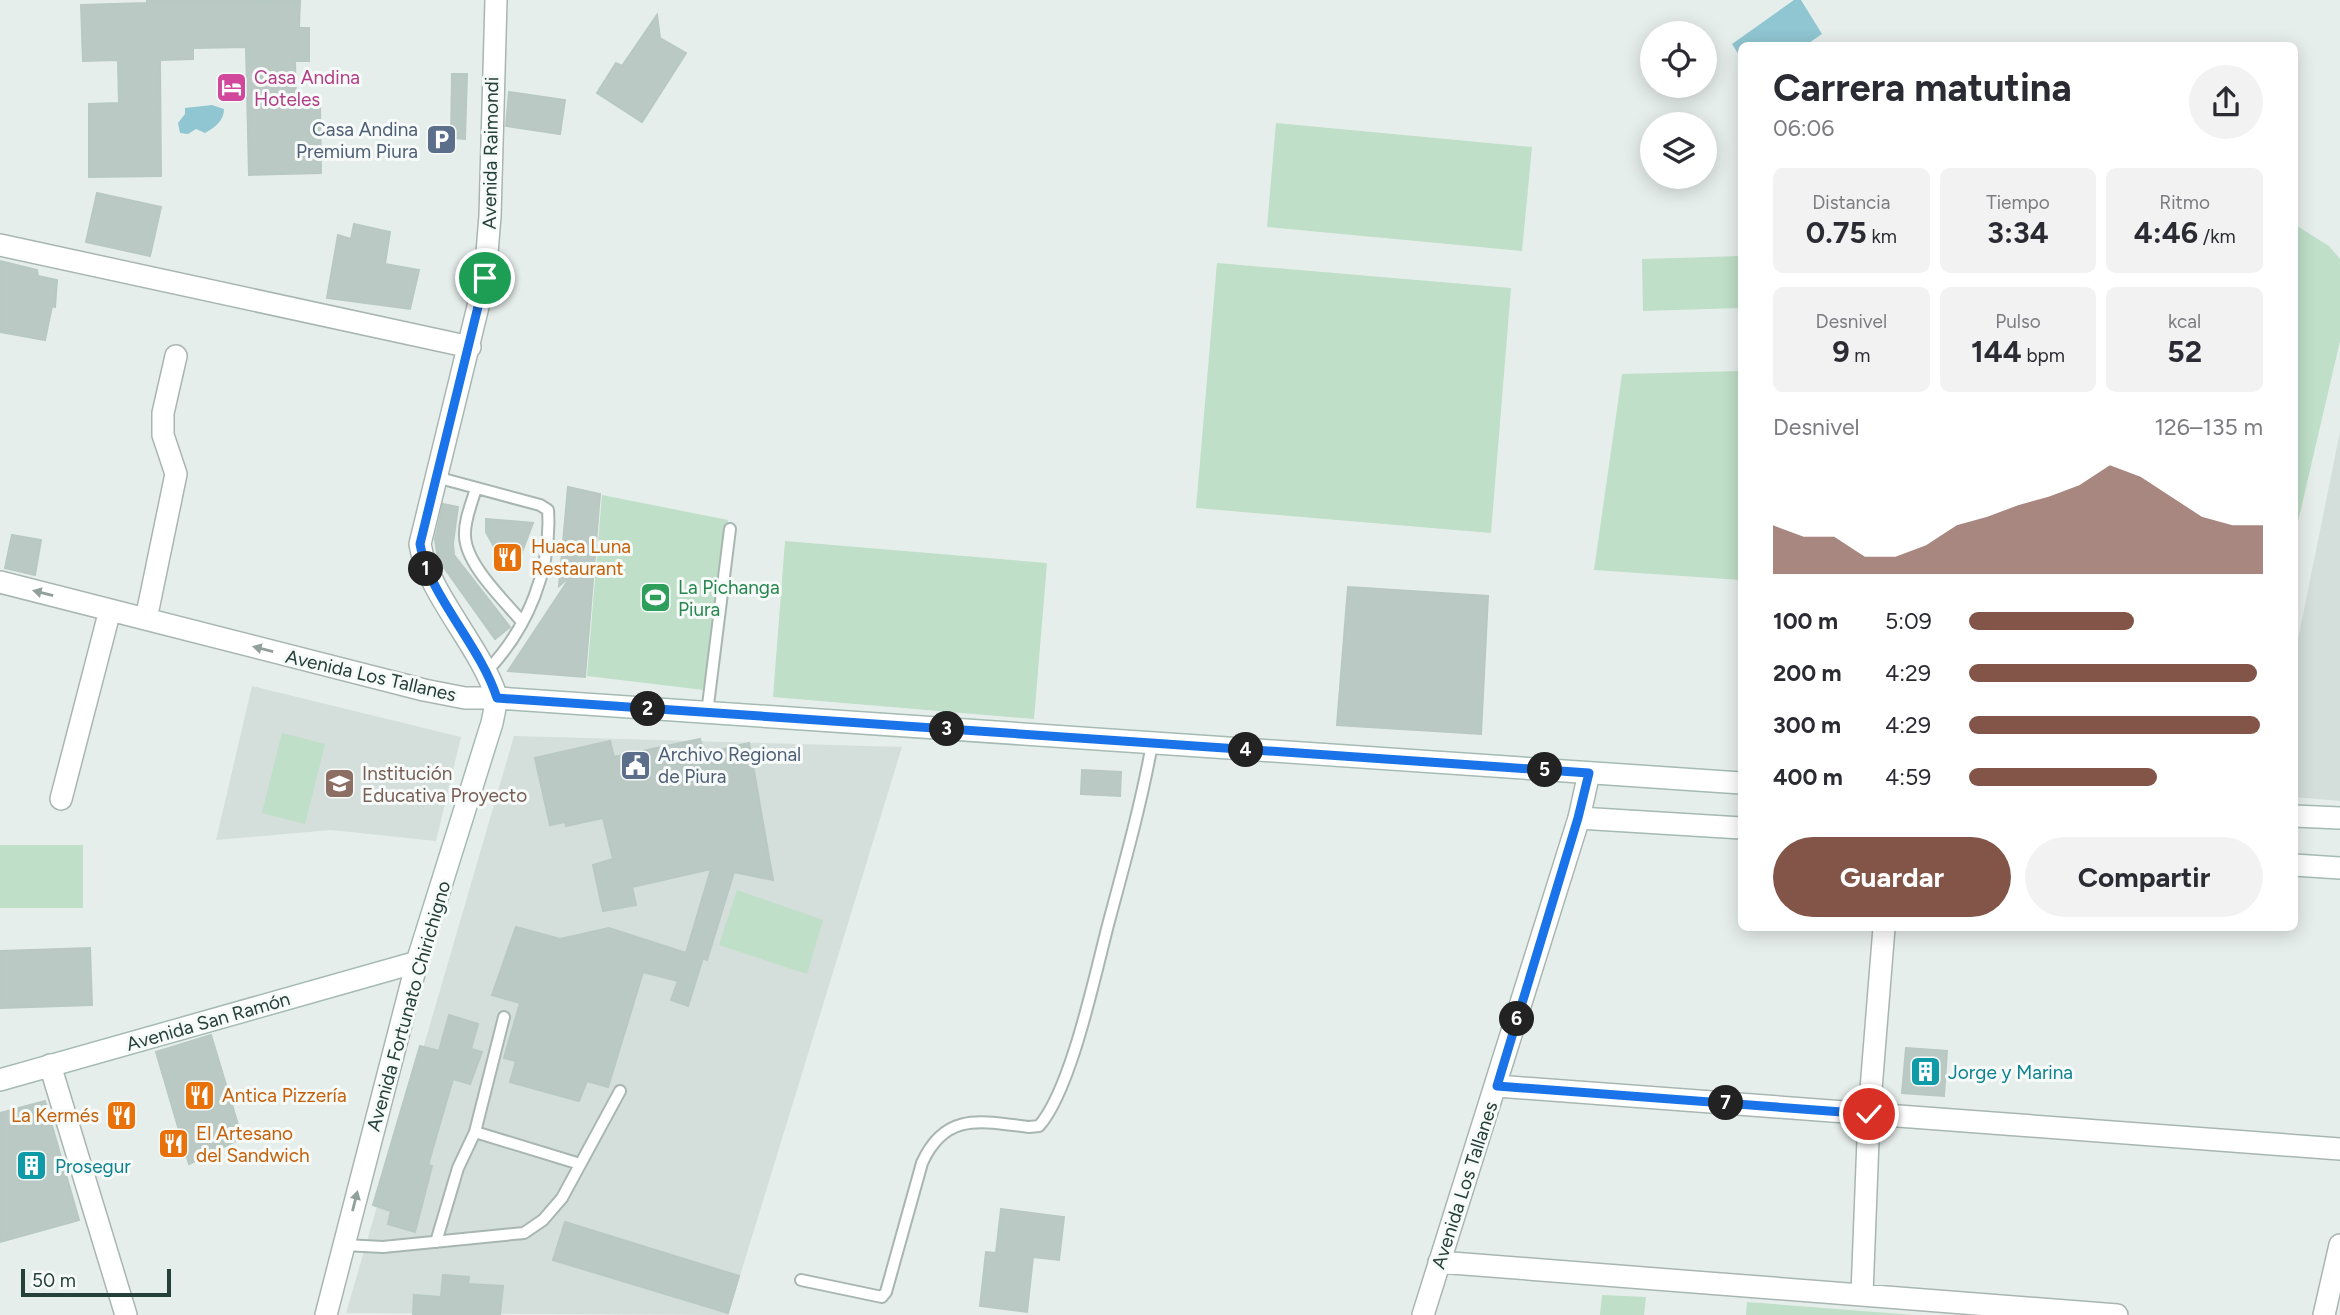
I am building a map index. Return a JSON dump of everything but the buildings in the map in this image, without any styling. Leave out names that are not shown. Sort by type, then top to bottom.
[{"type":"street","name":"Avenida Raimondi","points":[[496,0],[485,278],[420,544],[423,564],[487,671],[497,698]]},
{"type":"street","points":[[0,245],[470,347]]},
{"type":"street","points":[[146,620],[176,474],[163,435],[163,413],[176,356]]},
{"type":"street","name":"Avenida Los Tallanes","points":[[0,582],[424,690],[465,698],[497,698],[1738,783]]},
{"type":"street","points":[[61,799],[110,610]]},
{"type":"street","name":"Avenida Fortunato Chirichigno","points":[[326,1315],[417,962],[492,723],[497,698]]},
{"type":"street","name":"Avenida Los Tallanes","points":[[1423,1315],[1497,1086],[1578,818],[1589,773]]},
{"type":"street","points":[[2298,816],[2340,818]]},
{"type":"street","points":[[1578,818],[1738,828]]},
{"type":"street","points":[[2298,865],[2340,868]]},
{"type":"street","points":[[1862,1294],[1869,1114],[1884,931]]},
{"type":"street","name":"Avenida San Ramón","points":[[0,1080],[417,962]]},
{"type":"street","points":[[50,1065],[126,1315]]},
{"type":"street","points":[[1497,1086],[2340,1149]]},
{"type":"street","points":[[2324,1315],[2340,1245]]},
{"type":"street","points":[[1439,1262],[2117,1315]]},
{"type":"lane","points":[[436,477],[540,505],[548,510],[545,564],[522,622],[505,652],[487,671]]},
{"type":"lane","points":[[476,488],[466,527],[466,547],[471,560],[522,622]]},
{"type":"lane","points":[[707,713],[730,529]]},
{"type":"lane","points":[[801,1280],[882,1297],[886,1292],[922,1163],[930,1144],[942,1132],[958,1124],[1028,1127],[1039,1126],[1046,1118],[1060,1093],[1090,996],[1153,744]]},
{"type":"lane","points":[[436,1242],[458,1168],[475,1132],[504,1017]]},
{"type":"lane","points":[[344,1245],[383,1247],[524,1233],[543,1220],[562,1198],[620,1091]]},
{"type":"lane","points":[[475,1132],[580,1164]]},
{"type":"shaded area","points":[[2340,432],[2340,801],[2298,797],[2298,639]]},
{"type":"shaded area","name":"Institución Educativa Proyecto","points":[[252,686],[461,737],[436,841],[331,830],[216,840]]},
{"type":"shaded area","points":[[514,736],[902,747],[728,1315],[346,1313]]},
{"type":"green space","points":[[1276,123],[1532,147],[1522,251],[1267,227]]},
{"type":"green space","points":[[2298,227],[2329,246],[2340,259],[2340,341],[2298,522]]},
{"type":"green space","points":[[1738,256],[1738,308],[1643,311],[1642,259]]},
{"type":"green space","points":[[1217,263],[1511,288],[1491,533],[1196,508]]},
{"type":"green space","points":[[1738,371],[1738,580],[1594,570],[1622,374]]},
{"type":"green space","name":"La Pichanga Piura","points":[[602,495],[728,520],[704,690],[587,676]]},
{"type":"green space","points":[[785,541],[1047,563],[1034,719],[773,697]]},
{"type":"green space","points":[[282,733],[325,744],[305,824],[262,813]]},
{"type":"green space","points":[[0,845],[83,845],[83,908],[0,908]]},
{"type":"green space","points":[[737,890],[823,920],[807,974],[719,945]]},
{"type":"green space","points":[[1602,1295],[1646,1297],[1644,1315],[1600,1315]]},
{"type":"green space","points":[[1747,1302],[1914,1315],[1746,1315]]},
{"type":"water","points":[[1794,0],[1801,0],[1822,34],[1810,42],[1738,42],[1738,53],[1732,44]]},
{"type":"water","points":[[212,105],[224,109],[221,120],[215,126],[205,133],[196,129],[188,134],[180,133],[178,123],[185,114],[185,108]]},
{"type":"place","name":"Casa Andina Hoteles","points":[[231,88]]},
{"type":"place","name":"Casa Andina Premium Piura","points":[[441,140]]},
{"type":"place","name":"Huaca Luna Restaurant","points":[[508,557]]},
{"type":"place","name":"La Pichanga Piura","points":[[655,598]]},
{"type":"place","name":"Archivo Regional de Piura","points":[[635,765]]},
{"type":"place","name":"Institución Educativa Proyecto","points":[[339,784]]},
{"type":"place","name":"Jorge y Marina","points":[[1925,1072]]},
{"type":"place","name":"Antica Pizzería","points":[[199,1095]]},
{"type":"place","name":"La Kermés","points":[[122,1115]]},
{"type":"place","name":"El Artesano del Sandwich","points":[[173,1144]]},
{"type":"place","name":"Prosegur","points":[[32,1166]]},
{"type":"route","points":[[485,278],[420,544],[423,564],[485,665],[497,698],[1589,773],[1578,818],[1497,1086],[1869,1114]]}]
